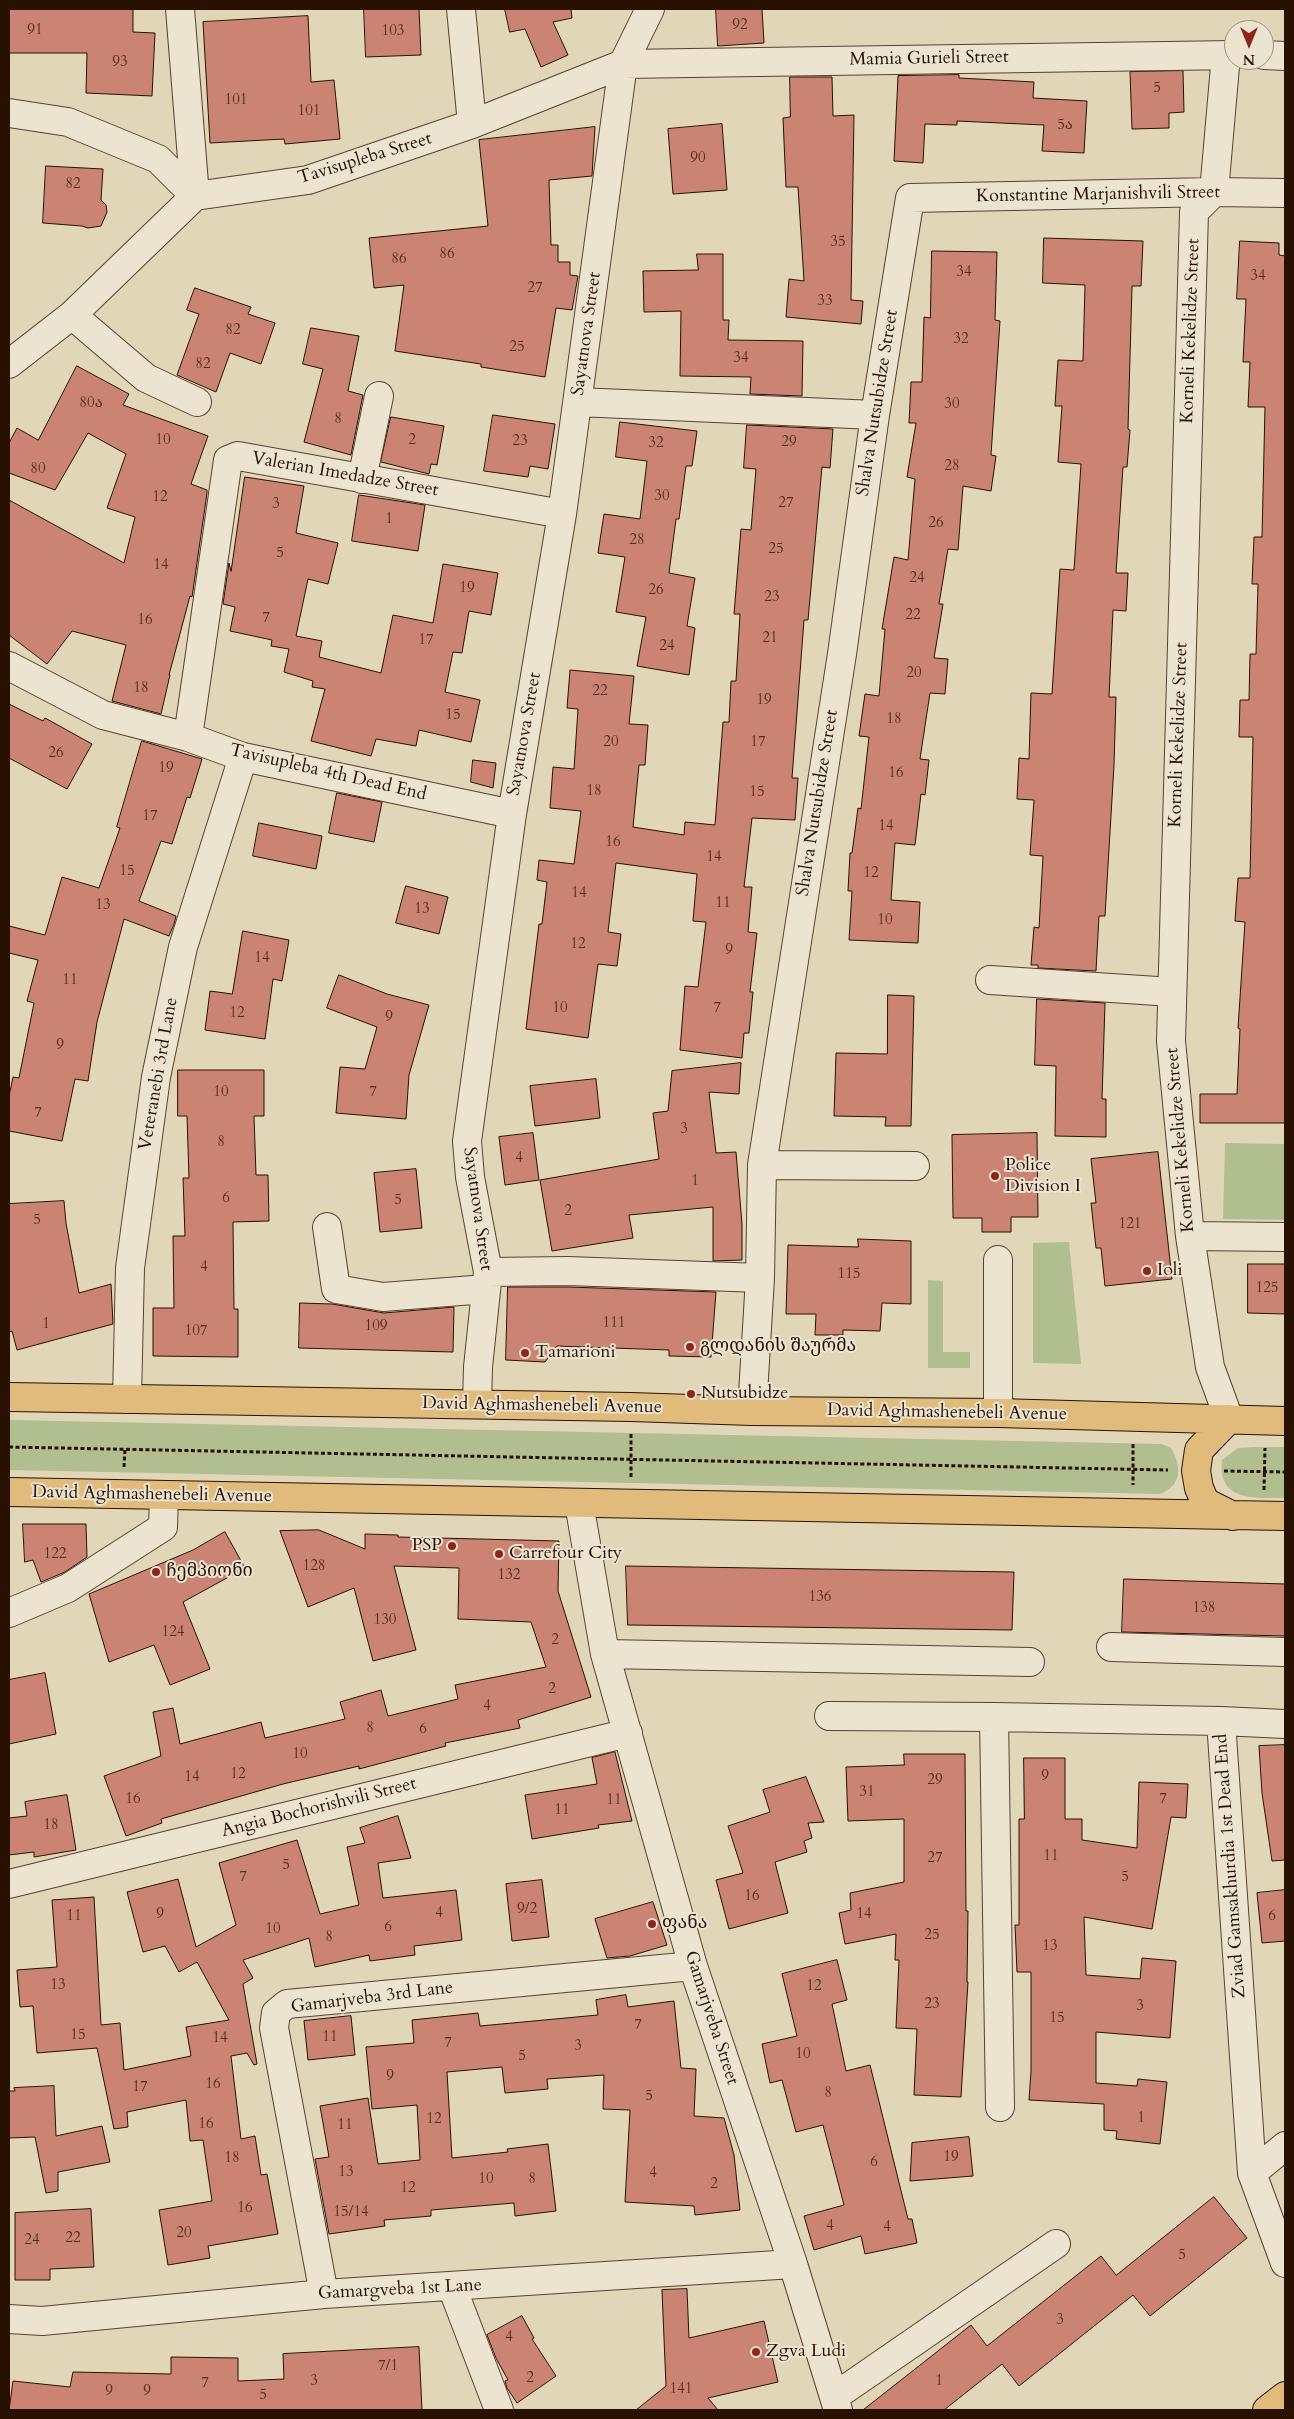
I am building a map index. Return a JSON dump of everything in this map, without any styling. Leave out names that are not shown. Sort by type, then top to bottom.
[{"type":"main road","name":"David Aghmashenebeli Avenue","points":[[9,1397],[477,1404],[752,1411],[998,1413],[1285,1421]]},
{"type":"main road","points":[[1229,1419],[1199,1450],[1196,1470],[1199,1488],[1205,1502],[1233,1516]]},
{"type":"main road","name":"David Aghmashenebeli Avenue","points":[[9,1492],[1285,1516]]},
{"type":"main road","points":[[1267,2410],[1285,2396]]},
{"type":"street","points":[[180,9],[195,196]]},
{"type":"street","points":[[461,9],[472,124]]},
{"type":"street","points":[[623,64],[650,9]]},
{"type":"street","name":"Mamia Gurieli Street","points":[[623,64],[1224,55]]},
{"type":"street","name":"Tavisupleba Street","points":[[195,196],[308,180],[472,124],[623,64]]},
{"type":"street","name":"Sayatnova Street","points":[[477,1404],[478,1367],[487,1280],[470,1177],[467,1142],[512,814],[562,514],[623,64]]},
{"type":"street","points":[[1214,192],[1228,70]]},
{"type":"street","points":[[9,112],[68,122],[158,159],[195,196]]},
{"type":"street","name":"Konstantine Marjanishvili Street","points":[[910,198],[1214,192],[1285,193]]},
{"type":"street","name":"Korneli Kekelidze Street","points":[[1214,192],[1194,212],[1171,1041],[1190,1236],[1210,1367],[1229,1419]]},
{"type":"street","points":[[9,364],[72,315],[195,196]]},
{"type":"street","name":"Shalva Nutsubidze Street","points":[[752,1411],[760,1278],[762,1165],[842,654],[875,415],[910,198]]},
{"type":"street","points":[[72,315],[146,378],[197,402]]},
{"type":"street","points":[[362,479],[379,396]]},
{"type":"street","points":[[578,402],[875,415]]},
{"type":"street","name":"Valerian Imedadze Street","points":[[188,737],[228,460],[238,456],[562,514]]},
{"type":"street","name":"Tavisupleba 4th Dead End","points":[[9,666],[103,714],[188,737],[243,757],[512,814]]},
{"type":"street","name":"Veteranebi 3rd Lane","points":[[127,1399],[130,1268],[156,1077],[183,947],[243,757]]},
{"type":"street","points":[[990,980],[1172,992]]},
{"type":"street","points":[[762,1165],[914,1166]]},
{"type":"street","points":[[327,1226],[336,1288],[383,1297],[487,1280],[568,1271],[760,1278]]},
{"type":"street","points":[[1190,1236],[1285,1236]]},
{"type":"street","points":[[998,1260],[998,1413]]},
{"type":"street","points":[[9,1613],[68,1588],[163,1527],[164,1495]]},
{"type":"street","name":"Gamarjveba Street","points":[[579,1503],[605,1654],[693,1966],[793,2264],[836,2403]]},
{"type":"street","points":[[1111,1647],[1285,1652]]},
{"type":"street","points":[[605,1654],[1030,1662]]},
{"type":"street","name":"Zviad Gamsakhurdia 1st Dead End","points":[[829,1716],[1221,1720],[1252,2173],[1285,2263]]},
{"type":"street","points":[[994,1717],[1000,2107]]},
{"type":"street","points":[[1221,1720],[1285,1724]]},
{"type":"street","name":"Angia Bochorishvili Street","points":[[9,1884],[628,1732]]},
{"type":"street","name":"Gamarjveba 3rd Lane","points":[[324,2294],[274,2028],[276,2013],[287,2004],[693,1966]]},
{"type":"street","points":[[1252,2173],[1285,2146]]},
{"type":"street","points":[[836,2403],[1056,2244]]},
{"type":"street","name":"Gamargveba 1st Lane","points":[[9,2319],[42,2321],[324,2294],[793,2264]]},
{"type":"street","points":[[452,2287],[499,2410]]},
{"type":"path","points":[[630,1483],[631,1433]]},
{"type":"path","points":[[1133,1443],[1133,1493]]},
{"type":"path","points":[[9,1446],[1285,1472]]},
{"type":"path","points":[[1264,1498],[1266,1447]]},
{"type":"path","points":[[124,1472],[125,1449]]},
{"type":"green space","points":[[1225,1143],[1285,1144],[1285,1220],[1223,1219]]},
{"type":"green space","points":[[1069,1242],[1081,1364],[1033,1363],[1033,1243]]},
{"type":"green space","points":[[928,1280],[943,1281],[943,1352],[970,1352],[970,1368],[928,1368]]},
{"type":"green space","points":[[9,1420],[1161,1444],[1171,1448],[1175,1455],[1178,1475],[1173,1486],[1160,1494],[9,1470]]},
{"type":"green space","points":[[1285,1447],[1285,1498],[1262,1498],[1240,1495],[1226,1484],[1222,1474],[1222,1460],[1238,1448]]},
{"type":"building","points":[[9,9],[133,9],[133,32],[155,33],[152,96],[86,93],[87,53],[9,53]]},
{"type":"building","points":[[364,9],[419,9],[421,55],[366,57]]},
{"type":"building","points":[[505,9],[571,9],[572,18],[553,22],[568,55],[541,67],[525,29],[510,32]]},
{"type":"building","points":[[716,9],[762,9],[764,43],[718,46]]},
{"type":"building","points":[[308,16],[311,82],[334,80],[340,139],[285,144],[284,139],[210,143],[203,22]]},
{"type":"building","points":[[1183,71],[1184,112],[1169,113],[1169,128],[1132,129],[1130,72]]},
{"type":"building","points":[[959,75],[959,78],[1034,82],[1033,98],[1087,101],[1084,153],[1042,151],[1044,125],[957,121],[957,125],[925,124],[923,163],[894,161],[898,76]]},
{"type":"building","points":[[790,77],[832,77],[833,116],[854,115],[851,300],[863,301],[861,324],[786,317],[789,279],[804,281],[798,187],[786,187],[783,118],[790,117]]},
{"type":"building","points":[[722,124],[727,190],[673,194],[668,129]]},
{"type":"building","points":[[595,127],[592,176],[549,180],[551,245],[558,245],[558,262],[570,262],[570,275],[578,276],[572,310],[556,308],[545,377],[481,367],[481,364],[395,351],[404,285],[374,288],[369,238],[488,226],[479,140]]},
{"type":"building","points":[[46,166],[103,169],[101,200],[106,205],[107,212],[101,226],[88,228],[43,223]]},
{"type":"building","points":[[1044,238],[1143,241],[1141,286],[1132,286],[1128,429],[1130,430],[1127,467],[1123,467],[1116,573],[1128,573],[1126,611],[1113,610],[1109,697],[1116,697],[1114,765],[1105,916],[1099,916],[1096,971],[1038,968],[1038,965],[1031,965],[1034,927],[1039,928],[1043,856],[1030,855],[1034,800],[1017,799],[1019,758],[1029,759],[1031,693],[1052,694],[1060,569],[1074,570],[1081,464],[1058,462],[1062,406],[1055,406],[1058,360],[1083,361],[1085,285],[1043,283]]},
{"type":"building","points":[[1240,241],[1279,243],[1279,255],[1285,256],[1285,1123],[1200,1123],[1200,1094],[1237,1094],[1240,1029],[1238,1028],[1245,922],[1235,921],[1238,878],[1250,878],[1253,737],[1239,737],[1240,700],[1249,700],[1250,654],[1256,654],[1258,584],[1252,584],[1254,537],[1262,537],[1265,407],[1248,407],[1250,362],[1243,362],[1246,299],[1237,299]]},
{"type":"building","points":[[932,251],[997,252],[995,320],[1000,321],[991,455],[996,456],[991,491],[963,486],[958,550],[948,549],[939,604],[943,604],[934,658],[948,659],[945,694],[930,693],[920,759],[929,760],[925,795],[921,794],[915,845],[895,843],[891,900],[920,902],[918,943],[849,940],[852,891],[848,891],[850,853],[852,853],[858,808],[861,809],[869,737],[859,736],[865,694],[879,696],[885,629],[882,629],[894,557],[908,560],[915,479],[907,477],[916,423],[909,423],[911,382],[922,382],[924,317],[930,318]]},
{"type":"building","points":[[697,254],[723,254],[723,320],[729,320],[728,340],[803,341],[802,396],[750,394],[751,377],[680,376],[681,311],[644,312],[643,271],[698,270]]},
{"type":"building","points":[[195,288],[251,307],[248,314],[275,323],[261,364],[230,353],[216,392],[177,375],[199,314],[187,310]]},
{"type":"building","points":[[311,328],[359,336],[348,391],[363,395],[351,455],[304,442],[323,369],[303,364]]},
{"type":"building","points":[[77,366],[129,394],[123,405],[208,436],[191,484],[207,490],[192,597],[190,596],[169,675],[161,714],[112,701],[126,645],[72,631],[47,664],[9,635],[9,500],[124,563],[135,517],[107,508],[126,454],[88,433],[55,490],[9,473],[9,443],[17,428],[38,440]]},
{"type":"building","points":[[493,415],[555,424],[548,469],[530,466],[528,477],[484,471]]},
{"type":"building","points":[[391,417],[444,426],[437,465],[431,464],[429,474],[381,462]]},
{"type":"building","points":[[620,422],[697,431],[692,466],[686,466],[679,519],[676,519],[669,573],[695,578],[687,626],[695,628],[689,675],[637,666],[646,617],[616,612],[625,557],[598,553],[604,514],[640,519],[647,461],[616,457]]},
{"type":"building","points":[[747,425],[833,429],[830,468],[822,467],[808,620],[804,620],[792,778],[798,778],[795,820],[752,818],[744,887],[752,887],[748,932],[757,933],[750,992],[753,992],[749,1033],[744,1033],[742,1058],[680,1050],[685,986],[698,987],[706,922],[693,921],[697,874],[616,863],[608,932],[621,934],[617,966],[598,964],[588,1038],[526,1029],[539,924],[542,924],[547,882],[537,880],[539,860],[574,864],[581,811],[550,808],[553,767],[574,769],[578,709],[567,708],[570,670],[634,676],[629,724],[648,725],[645,765],[639,765],[633,827],[684,835],[685,822],[715,825],[723,722],[729,722],[731,681],[736,681],[740,614],[734,614],[741,529],[751,530],[756,469],[744,468]]},
{"type":"building","points":[[245,477],[304,486],[296,533],[338,543],[328,584],[308,579],[296,636],[322,641],[319,657],[381,673],[393,615],[433,623],[443,564],[498,573],[491,615],[469,611],[462,653],[453,652],[445,692],[480,700],[471,742],[419,730],[416,746],[376,739],[371,756],[311,741],[325,689],[312,687],[313,681],[284,672],[289,649],[271,646],[272,640],[230,631],[235,607],[223,604],[229,563],[231,571]]},
{"type":"building","points":[[359,495],[425,505],[418,551],[352,541]]},
{"type":"building","points":[[9,704],[43,721],[45,718],[92,744],[67,789],[9,758]]},
{"type":"building","points":[[142,741],[202,759],[190,798],[187,797],[172,844],[161,841],[139,901],[176,916],[174,924],[169,936],[124,919],[97,1022],[88,1081],[75,1079],[62,1141],[9,1131],[9,1096],[13,1077],[19,1078],[34,1003],[27,1001],[38,960],[9,953],[9,926],[45,935],[62,877],[99,888],[120,828],[117,827]]},
{"type":"building","points":[[473,760],[496,763],[493,788],[471,782]]},
{"type":"building","points":[[337,793],[382,802],[374,842],[329,833]]},
{"type":"building","points":[[259,823],[322,836],[316,869],[253,856]]},
{"type":"building","points":[[406,886],[448,897],[439,934],[396,923]]},
{"type":"building","points":[[243,931],[289,940],[282,981],[273,979],[265,1039],[205,1030],[210,991],[232,994]]},
{"type":"building","points":[[339,975],[387,994],[429,1005],[409,1075],[406,1119],[336,1113],[340,1067],[365,1069],[377,1027],[327,1008]]},
{"type":"building","points":[[888,995],[914,996],[911,1126],[885,1126],[886,1117],[834,1116],[836,1053],[887,1054]]},
{"type":"building","points":[[1037,999],[1105,1003],[1102,1099],[1106,1099],[1106,1137],[1055,1136],[1056,1066],[1035,1065]]},
{"type":"building","points":[[741,1063],[739,1094],[709,1092],[716,1153],[736,1152],[742,1224],[742,1260],[713,1261],[713,1207],[629,1215],[633,1238],[552,1251],[540,1180],[659,1159],[653,1113],[668,1111],[672,1071]]},
{"type":"building","points":[[178,1070],[264,1070],[264,1116],[254,1116],[256,1175],[268,1175],[269,1221],[233,1222],[234,1309],[238,1309],[238,1357],[153,1356],[153,1308],[174,1308],[173,1236],[185,1236],[183,1178],[189,1178],[187,1116],[178,1116]]},
{"type":"building","points":[[596,1079],[600,1118],[535,1126],[530,1086]]},
{"type":"building","points":[[533,1133],[539,1180],[505,1185],[499,1137]]},
{"type":"building","name":"Police Division I","points":[[1037,1133],[1038,1217],[1011,1217],[1011,1232],[982,1232],[982,1218],[953,1218],[952,1135]]},
{"type":"building","points":[[1158,1152],[1172,1279],[1105,1286],[1101,1248],[1096,1248],[1091,1203],[1096,1203],[1091,1159]]},
{"type":"building","points":[[416,1169],[422,1228],[380,1232],[374,1173]]},
{"type":"building","points":[[64,1201],[66,1223],[79,1293],[111,1284],[113,1324],[17,1350],[12,1331],[9,1332],[9,1204]]},
{"type":"building","points":[[858,1239],[911,1241],[911,1304],[882,1303],[880,1331],[843,1330],[843,1335],[815,1335],[816,1314],[786,1314],[788,1245],[858,1247]]},
{"type":"building","points":[[1248,1264],[1285,1264],[1285,1314],[1248,1313]]},
{"type":"building","points":[[508,1287],[716,1292],[711,1357],[669,1356],[669,1350],[557,1346],[545,1362],[506,1360]]},
{"type":"building","points":[[300,1303],[332,1304],[384,1313],[454,1307],[453,1352],[299,1348]]},
{"type":"building","points":[[23,1524],[86,1524],[87,1557],[65,1572],[41,1582],[33,1560],[25,1562]]},
{"type":"building","points":[[319,1530],[365,1549],[365,1534],[398,1535],[398,1537],[559,1541],[558,1591],[591,1697],[518,1720],[520,1728],[445,1743],[446,1746],[359,1769],[359,1766],[283,1784],[161,1819],[162,1823],[126,1836],[104,1776],[161,1756],[153,1712],[173,1708],[180,1744],[261,1722],[265,1738],[345,1719],[340,1702],[381,1690],[388,1716],[458,1699],[455,1685],[546,1667],[531,1622],[458,1619],[459,1568],[394,1566],[416,1650],[373,1661],[354,1588],[308,1607],[280,1531]]},
{"type":"building","points":[[225,1532],[245,1568],[183,1602],[210,1669],[170,1685],[154,1645],[109,1662],[89,1594],[193,1550]]},
{"type":"building","points":[[626,1566],[1014,1572],[1012,1630],[628,1625]]},
{"type":"building","points":[[1124,1579],[1285,1584],[1285,1636],[1122,1632]]},
{"type":"building","points":[[45,1673],[56,1734],[9,1744],[9,1680]]},
{"type":"building","points":[[1285,1745],[1285,1860],[1272,1861],[1262,1793],[1259,1746]]},
{"type":"building","points":[[615,1752],[632,1821],[598,1825],[599,1828],[532,1839],[525,1795],[597,1784],[592,1758]]},
{"type":"building","points":[[904,1754],[965,1754],[968,1982],[961,2097],[914,2095],[917,2029],[896,2028],[899,1960],[895,1960],[896,1934],[845,1944],[839,1913],[851,1910],[850,1893],[904,1882],[904,1819],[848,1821],[846,1767],[904,1765]]},
{"type":"building","points":[[1024,1758],[1065,1758],[1065,1819],[1082,1819],[1082,1840],[1137,1848],[1139,1782],[1188,1784],[1186,1818],[1171,1817],[1152,1929],[1084,1917],[1086,1975],[1140,1979],[1142,1958],[1176,1961],[1170,2038],[1096,2032],[1096,2083],[1137,2086],[1138,2079],[1167,2082],[1160,2144],[1116,2139],[1117,2131],[1104,2130],[1104,2104],[1029,2100],[1031,2071],[1031,1972],[1017,1972],[1015,1925],[1019,1925],[1019,1819],[1024,1819]]},
{"type":"building","points":[[806,1777],[824,1822],[808,1823],[812,1838],[804,1841],[807,1852],[775,1862],[788,1913],[729,1929],[716,1880],[743,1873],[728,1826],[770,1812],[763,1790]]},
{"type":"building","points":[[67,1795],[76,1850],[34,1857],[34,1852],[9,1855],[9,1818],[27,1816],[25,1802]]},
{"type":"building","points":[[398,1816],[411,1858],[378,1863],[383,1898],[456,1890],[462,1940],[414,1946],[415,1955],[370,1961],[369,1955],[315,1967],[309,1938],[243,1960],[253,1978],[243,1984],[257,2064],[254,2065],[247,2053],[231,2056],[241,2139],[255,2136],[261,2175],[267,2174],[278,2234],[208,2246],[210,2258],[168,2265],[159,2210],[212,2201],[203,2140],[190,2141],[186,2100],[127,2112],[128,2127],[114,2129],[97,2048],[37,2053],[33,2006],[20,2007],[17,1970],[57,1967],[52,1900],[94,1897],[101,2025],[120,2023],[124,2070],[191,2056],[186,2027],[229,2020],[197,1962],[179,1972],[165,1946],[143,1952],[127,1892],[178,1879],[196,1947],[236,1925],[219,1863],[297,1840],[320,1914],[359,1905],[347,1847],[365,1843],[360,1828]]},
{"type":"building","points":[[542,1880],[549,1937],[512,1941],[506,1884]]},
{"type":"building","points":[[1285,1890],[1285,1941],[1262,1943],[1257,1893]]},
{"type":"building","points":[[653,1902],[667,1945],[630,1956],[607,1958],[595,1919]]},
{"type":"building","points":[[837,1960],[847,2000],[832,2004],[846,2071],[870,2065],[908,2219],[912,2219],[917,2243],[865,2254],[861,2236],[814,2250],[804,2216],[844,2205],[823,2125],[796,2132],[782,2080],[770,2083],[762,2044],[797,2036],[782,1974]]},
{"type":"building","points":[[626,1995],[628,2007],[674,2001],[681,2068],[696,2069],[694,2116],[724,2118],[734,2155],[740,2210],[695,2215],[694,2206],[625,2202],[630,2110],[603,2109],[604,2075],[547,2079],[548,2089],[505,2093],[502,2067],[447,2072],[452,2158],[508,2152],[507,2149],[548,2144],[556,2211],[515,2216],[514,2203],[431,2210],[431,2216],[384,2220],[385,2226],[329,2234],[315,2159],[329,2157],[320,2106],[368,2098],[378,2164],[420,2160],[417,2105],[372,2109],[366,2047],[414,2043],[412,2020],[478,2013],[480,2026],[598,2015],[596,2000]]},
{"type":"building","points":[[351,2016],[355,2055],[308,2060],[304,2021]]},
{"type":"building","points":[[54,2086],[56,2136],[102,2126],[110,2162],[58,2172],[58,2191],[46,2193],[35,2137],[9,2138],[9,2091],[15,2091],[14,2088]]},
{"type":"building","points":[[969,2137],[973,2176],[910,2181],[912,2143]]},
{"type":"building","points":[[1214,2197],[1247,2238],[1150,2316],[1133,2295],[1019,2386],[1002,2364],[944,2410],[863,2410],[971,2325],[987,2346],[1101,2256],[1116,2275]]},
{"type":"building","points":[[91,2209],[94,2267],[50,2269],[50,2280],[15,2280],[15,2213]]},
{"type":"building","points":[[687,2289],[689,2338],[764,2321],[778,2382],[708,2398],[718,2410],[636,2410],[666,2386],[662,2290]]},
{"type":"building","points":[[522,2316],[534,2338],[532,2339],[556,2376],[517,2403],[507,2388],[505,2381],[508,2380],[496,2358],[487,2335]]},
{"type":"building","points":[[419,2347],[422,2410],[9,2410],[13,2381],[70,2387],[73,2372],[171,2374],[171,2357],[238,2358],[238,2381],[284,2379],[283,2354]]},
{"type":"place","name":"Police Division I","points":[[995,1176]]},
{"type":"place","name":"Ioli","points":[[1147,1271]]},
{"type":"place","name":"გლდანის შაურმა","points":[[690,1347]]},
{"type":"place","name":"Tamarioni","points":[[525,1353]]},
{"type":"place","name":"Nutsubidze","points":[[691,1394]]},
{"type":"place","name":"PSP","points":[[452,1546]]},
{"type":"place","name":"Carrefour City","points":[[499,1554]]},
{"type":"place","name":"ჩემპიონი","points":[[156,1572]]},
{"type":"place","name":"ფანა","points":[[652,1924]]},
{"type":"place","name":"Zgva Ludi","points":[[756,2352]]}]
